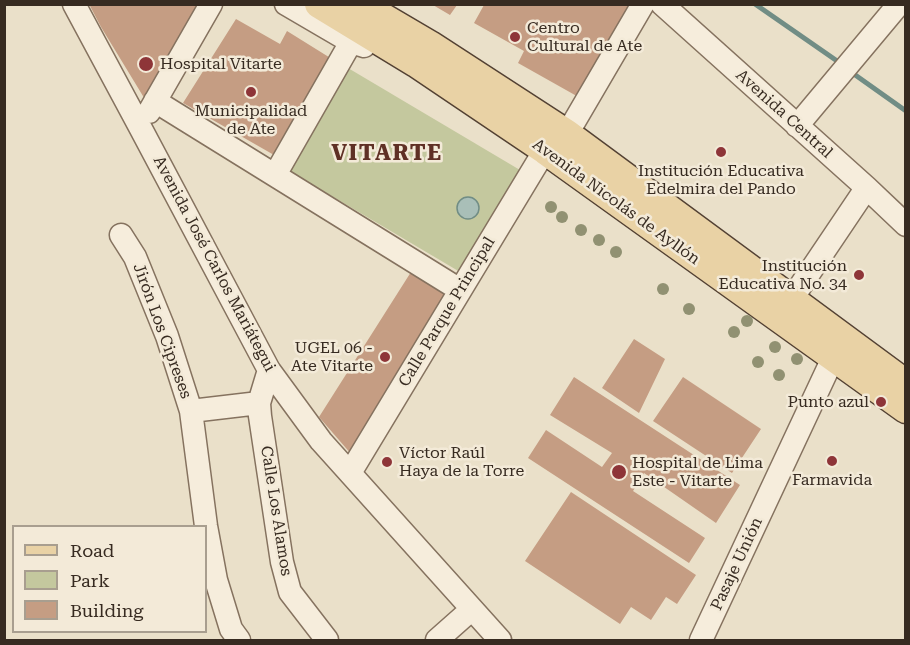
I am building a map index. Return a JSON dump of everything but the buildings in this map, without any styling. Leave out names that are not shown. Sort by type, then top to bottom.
[{"type":"main road","name":"Avenida Nicolás de Ayllón","points":[[319,4],[423,54]]},
{"type":"main road","name":"Avenida Nicolás de Ayllón","points":[[360,4],[423,54],[791,300],[906,384]]},
{"type":"main road","name":"Avenida Nicolás de Ayllón","points":[[556,142],[833,358],[906,409]]},
{"type":"street","name":"Avenida José Carlos Mariátegui","points":[[74,4],[268,370],[321,441],[500,640]]},
{"type":"street","points":[[140,127],[211,4]]},
{"type":"street","points":[[286,4],[351,42],[423,54]]},
{"type":"street","points":[[373,4],[423,54]]},
{"type":"street","name":"Calle Parque Principal","points":[[350,473],[460,290],[643,4]]},
{"type":"street","name":"Avenida Central","points":[[662,4],[906,225]]},
{"type":"street","points":[[797,126],[899,8]]},
{"type":"street","points":[[275,175],[351,42]]},
{"type":"street","points":[[155,101],[460,290]]},
{"type":"street","points":[[791,300],[861,196]]},
{"type":"street","name":"Jirón Los Cipreses","points":[[121,235],[135,257],[166,336],[190,411],[206,525]]},
{"type":"street","name":"Pasaje Unión","points":[[701,640],[833,358]]},
{"type":"street","name":"Calle Los Alamos","points":[[268,370],[259,403],[282,562],[290,592],[327,640]]},
{"type":"street","points":[[190,411],[259,403]]},
{"type":"street","name":"Jirón Los Cipreses","points":[[207,531],[216,580],[231,629],[239,640]]},
{"type":"street","points":[[437,640],[472,609]]},
{"type":"green space","points":[[348,68],[520,170],[460,272],[286,169]]},
{"type":"water","points":[[468,197],[476,200],[479,208],[476,216],[468,219],[460,216],[457,208],[460,200]]},
{"type":"waterway","points":[[755,4],[840,63]]},
{"type":"waterway","points":[[851,72],[906,111]]},
{"type":"place","name":"Centro Cultural de Ate","points":[[515,37]]},
{"type":"place","name":"Hospital Vitarte","points":[[146,64]]},
{"type":"place","name":"Municipalidad de Ate","points":[[251,92]]},
{"type":"place","name":"Institución Educativa Edelmira del Pando","points":[[721,152]]},
{"type":"place","name":"Institución Educativa No. 34","points":[[859,275]]},
{"type":"place","name":"UGEL 06 - Ate Vitarte","points":[[385,357]]},
{"type":"place","name":"Punto azul","points":[[881,402]]},
{"type":"place","name":"Farmavida","points":[[832,461]]},
{"type":"place","name":"Víctor Raúl Haya de la Torre","points":[[387,462]]},
{"type":"place","name":"Hospital de Lima Este - Vitarte","points":[[619,472]]},
{"type":"district","name":"VITARTE","points":[[387,154]]}]
